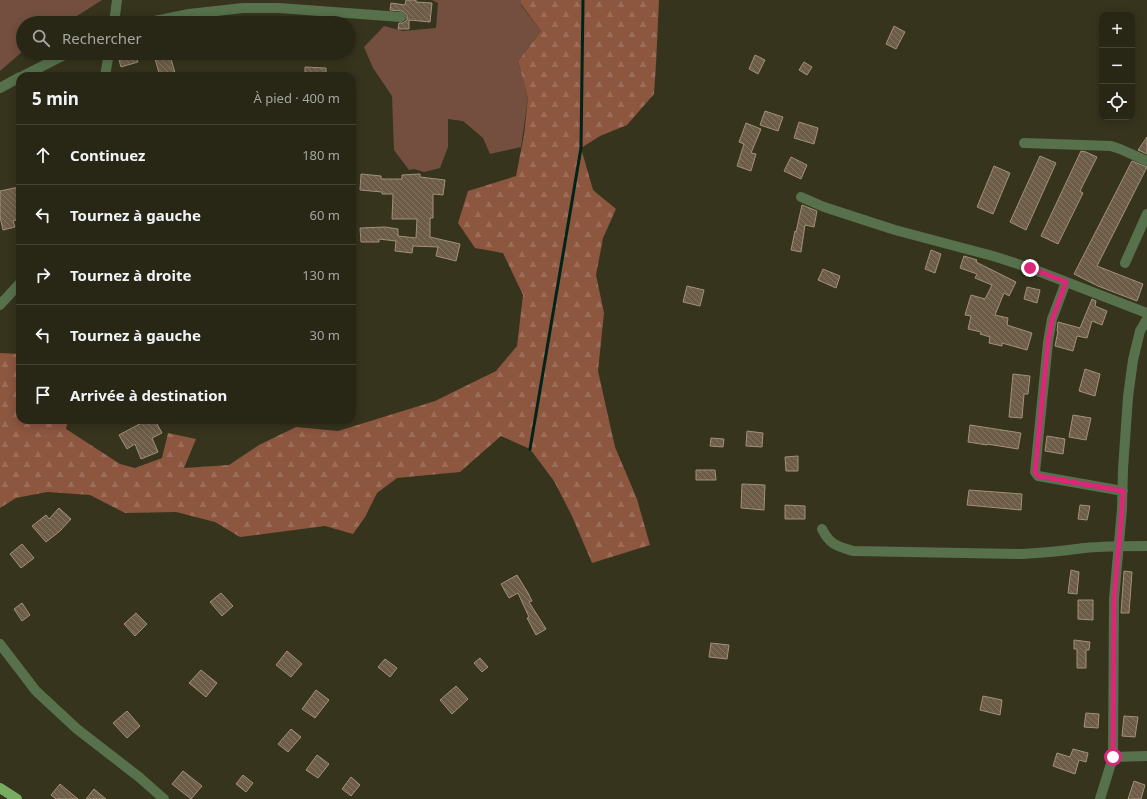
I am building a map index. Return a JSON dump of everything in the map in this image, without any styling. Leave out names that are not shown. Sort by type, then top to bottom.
[{"type":"main road","points":[[0,788],[17,799]]},
{"type":"street","points":[[115,16],[117,0]]},
{"type":"street","points":[[180,16],[243,8],[279,8],[401,16]]},
{"type":"street","points":[[31,72],[54,60]]},
{"type":"street","points":[[106,72],[108,60]]},
{"type":"street","points":[[0,88],[16,80]]},
{"type":"street","points":[[1024,143],[1111,146],[1147,161]]},
{"type":"street","points":[[801,197],[824,207],[895,230],[993,256],[1147,313]]},
{"type":"street","points":[[1126,263],[1147,214]]},
{"type":"street","points":[[1066,282],[1052,320],[1048,342],[1035,472],[1038,476],[1123,491]]},
{"type":"street","points":[[0,305],[16,288]]},
{"type":"street","points":[[1100,799],[1113,757],[1114,599],[1122,509],[1128,397],[1133,360],[1140,331],[1147,319]]},
{"type":"street","points":[[822,529],[827,538],[835,545],[853,551],[1022,554],[1047,553],[1085,548],[1147,546]]},
{"type":"street","points":[[0,644],[42,696],[77,729],[139,777],[164,799]]},
{"type":"street","points":[[1113,757],[1147,756]]},
{"type":"shaded area","points":[[0,0],[102,0],[77,16],[16,16],[16,57],[0,71]]},
{"type":"shaded area","points":[[432,0],[521,0],[521,5],[541,31],[518,61],[528,98],[521,147],[490,154],[483,138],[463,121],[448,119],[448,147],[440,168],[424,172],[414,169],[409,170],[394,150],[392,96],[373,68],[364,47],[384,26],[403,31],[436,28],[438,3]]},
{"type":"green space","points":[[521,0],[659,0],[654,94],[627,125],[600,136],[581,148],[593,190],[616,209],[603,238],[596,275],[604,313],[598,371],[615,447],[637,499],[650,545],[592,563],[572,516],[554,481],[530,449],[501,436],[460,472],[397,478],[377,493],[365,517],[353,534],[325,526],[240,537],[215,522],[176,512],[125,513],[90,495],[47,492],[16,498],[0,508],[0,353],[16,354],[16,424],[67,424],[66,429],[120,464],[135,468],[162,458],[168,433],[196,439],[184,468],[229,465],[259,445],[296,427],[338,431],[435,401],[496,371],[517,346],[523,295],[503,253],[475,248],[458,223],[468,191],[516,176],[524,135],[528,98],[518,61],[541,31],[521,4]]},
{"type":"building","points":[[406,0],[432,3],[430,22],[409,20],[409,29],[398,29],[399,23],[403,23],[407,20],[407,15],[402,11],[390,10],[391,3],[405,5]]},
{"type":"building","points":[[894,26],[905,32],[896,49],[886,44]]},
{"type":"building","points":[[755,55],[765,60],[758,74],[749,69]]},
{"type":"building","points":[[119,60],[137,60],[138,62],[121,67]]},
{"type":"building","points":[[155,60],[171,60],[175,72],[159,72]]},
{"type":"building","points":[[804,62],[812,67],[807,75],[799,70]]},
{"type":"building","points":[[305,67],[326,68],[326,72],[305,72]]},
{"type":"building","points":[[765,111],[783,117],[778,131],[760,125]]},
{"type":"building","points":[[799,122],[818,128],[814,144],[794,138]]},
{"type":"building","points":[[746,123],[761,129],[751,153],[756,154],[751,171],[737,166],[744,144],[739,142]]},
{"type":"building","points":[[1147,137],[1147,154],[1138,150]]},
{"type":"building","points":[[1081,151],[1097,157],[1080,191],[1083,193],[1058,244],[1041,236]]},
{"type":"building","points":[[1040,156],[1056,163],[1026,230],[1010,222]]},
{"type":"building","points":[[791,157],[807,165],[801,179],[784,171]]},
{"type":"building","points":[[1132,161],[1147,167],[1097,266],[1143,284],[1137,301],[1098,286],[1074,274]]},
{"type":"building","points":[[994,166],[1010,173],[993,214],[977,207]]},
{"type":"building","points":[[361,174],[381,176],[381,179],[402,179],[402,175],[420,174],[420,177],[445,180],[443,195],[433,194],[433,218],[430,218],[430,237],[460,244],[456,261],[436,256],[438,247],[413,246],[412,253],[395,251],[396,241],[379,239],[379,242],[361,242],[360,228],[385,227],[398,229],[398,236],[416,238],[417,219],[392,219],[393,194],[382,194],[382,192],[360,190]]},
{"type":"building","points":[[16,188],[16,220],[13,221],[15,227],[3,230],[0,217],[0,191]]},
{"type":"building","points":[[802,205],[817,211],[814,227],[805,225],[801,252],[791,250]]},
{"type":"building","points":[[931,250],[941,254],[935,273],[925,269]]},
{"type":"building","points":[[964,256],[977,260],[976,262],[1016,282],[1009,296],[1004,293],[995,315],[1008,318],[1007,325],[1032,333],[1027,350],[1002,343],[1002,346],[989,343],[990,337],[980,334],[981,332],[968,329],[971,316],[965,315],[971,295],[985,299],[992,285],[975,278],[977,274],[960,268]]},
{"type":"building","points":[[823,269],[840,276],[836,288],[818,280]]},
{"type":"building","points":[[687,286],[704,290],[700,306],[683,302]]},
{"type":"building","points":[[1027,287],[1040,290],[1037,303],[1024,299]]},
{"type":"building","points":[[1092,299],[1096,301],[1095,306],[1107,311],[1102,325],[1092,321],[1087,338],[1077,336],[1073,351],[1055,346],[1058,322],[1080,328]]},
{"type":"building","points":[[1085,369],[1100,374],[1095,396],[1079,391]]},
{"type":"building","points":[[1013,374],[1030,376],[1028,394],[1024,394],[1022,418],[1009,417]]},
{"type":"building","points":[[1073,415],[1091,418],[1086,440],[1069,437]]},
{"type":"building","points":[[140,424],[157,424],[162,433],[152,438],[158,452],[141,459],[135,444],[127,449],[119,435]]},
{"type":"building","points":[[970,425],[1021,433],[1018,449],[968,442]]},
{"type":"building","points":[[747,431],[763,433],[762,447],[746,446]]},
{"type":"building","points":[[1047,436],[1065,439],[1063,454],[1045,451]]},
{"type":"building","points":[[711,438],[724,439],[723,447],[710,446]]},
{"type":"building","points":[[798,456],[798,471],[786,471],[785,457]]},
{"type":"building","points":[[696,470],[715,470],[716,480],[696,480]]},
{"type":"building","points":[[742,484],[765,485],[764,510],[741,508]]},
{"type":"building","points":[[969,490],[1022,494],[1021,510],[967,505]]},
{"type":"building","points":[[785,505],[805,506],[805,519],[785,519]]},
{"type":"building","points":[[1080,505],[1090,506],[1087,520],[1078,519]]},
{"type":"building","points":[[59,508],[71,519],[60,531],[46,542],[32,526],[46,515],[49,519]]},
{"type":"building","points":[[22,544],[34,558],[21,568],[10,554]]},
{"type":"building","points":[[1071,570],[1079,572],[1077,594],[1068,593]]},
{"type":"building","points":[[1124,571],[1132,572],[1129,613],[1121,613]]},
{"type":"building","points":[[517,575],[532,601],[529,602],[546,629],[536,635],[527,618],[529,617],[518,593],[509,598],[501,584]]},
{"type":"building","points":[[221,593],[233,606],[222,616],[210,602]]},
{"type":"building","points":[[1078,600],[1093,600],[1093,620],[1078,619]]},
{"type":"building","points":[[22,603],[30,615],[22,621],[14,609]]},
{"type":"building","points":[[136,613],[147,624],[135,636],[124,624]]},
{"type":"building","points":[[1074,640],[1090,642],[1089,650],[1086,650],[1086,668],[1077,668],[1077,649],[1074,649]]},
{"type":"building","points":[[711,643],[729,645],[727,659],[709,657]]},
{"type":"building","points":[[287,651],[302,664],[291,677],[276,665]]},
{"type":"building","points":[[480,658],[488,667],[482,672],[474,663]]},
{"type":"building","points":[[385,659],[397,668],[390,677],[378,667]]},
{"type":"building","points":[[201,670],[217,683],[206,697],[189,683]]},
{"type":"building","points":[[456,686],[468,699],[452,714],[440,700]]},
{"type":"building","points":[[316,690],[329,700],[315,718],[302,709]]},
{"type":"building","points":[[983,696],[1002,700],[1000,715],[980,710]]},
{"type":"building","points":[[127,711],[140,726],[127,738],[113,723]]},
{"type":"building","points":[[1086,713],[1099,714],[1098,728],[1084,727]]},
{"type":"building","points":[[1124,716],[1138,717],[1135,737],[1122,736]]},
{"type":"building","points":[[291,729],[301,737],[288,752],[278,744]]},
{"type":"building","points":[[1073,749],[1088,753],[1086,762],[1079,760],[1075,774],[1053,766],[1057,753],[1070,757]]},
{"type":"building","points":[[317,755],[329,764],[318,778],[306,770]]},
{"type":"building","points":[[183,771],[202,786],[191,799],[172,784]]},
{"type":"building","points":[[243,775],[253,783],[246,792],[236,784]]},
{"type":"building","points":[[351,777],[360,785],[351,796],[342,789]]},
{"type":"building","points":[[1134,781],[1145,785],[1141,799],[1128,799]]},
{"type":"building","points":[[60,784],[78,799],[56,799],[51,795]]},
{"type":"building","points":[[94,789],[106,799],[86,799]]},
{"type":"waterway","points":[[530,449],[581,148],[583,0]]},
{"type":"route","points":[[1030,268],[1066,282],[1052,320],[1048,342],[1034,468],[1035,472],[1038,476],[1123,491],[1114,599],[1113,757]]}]
